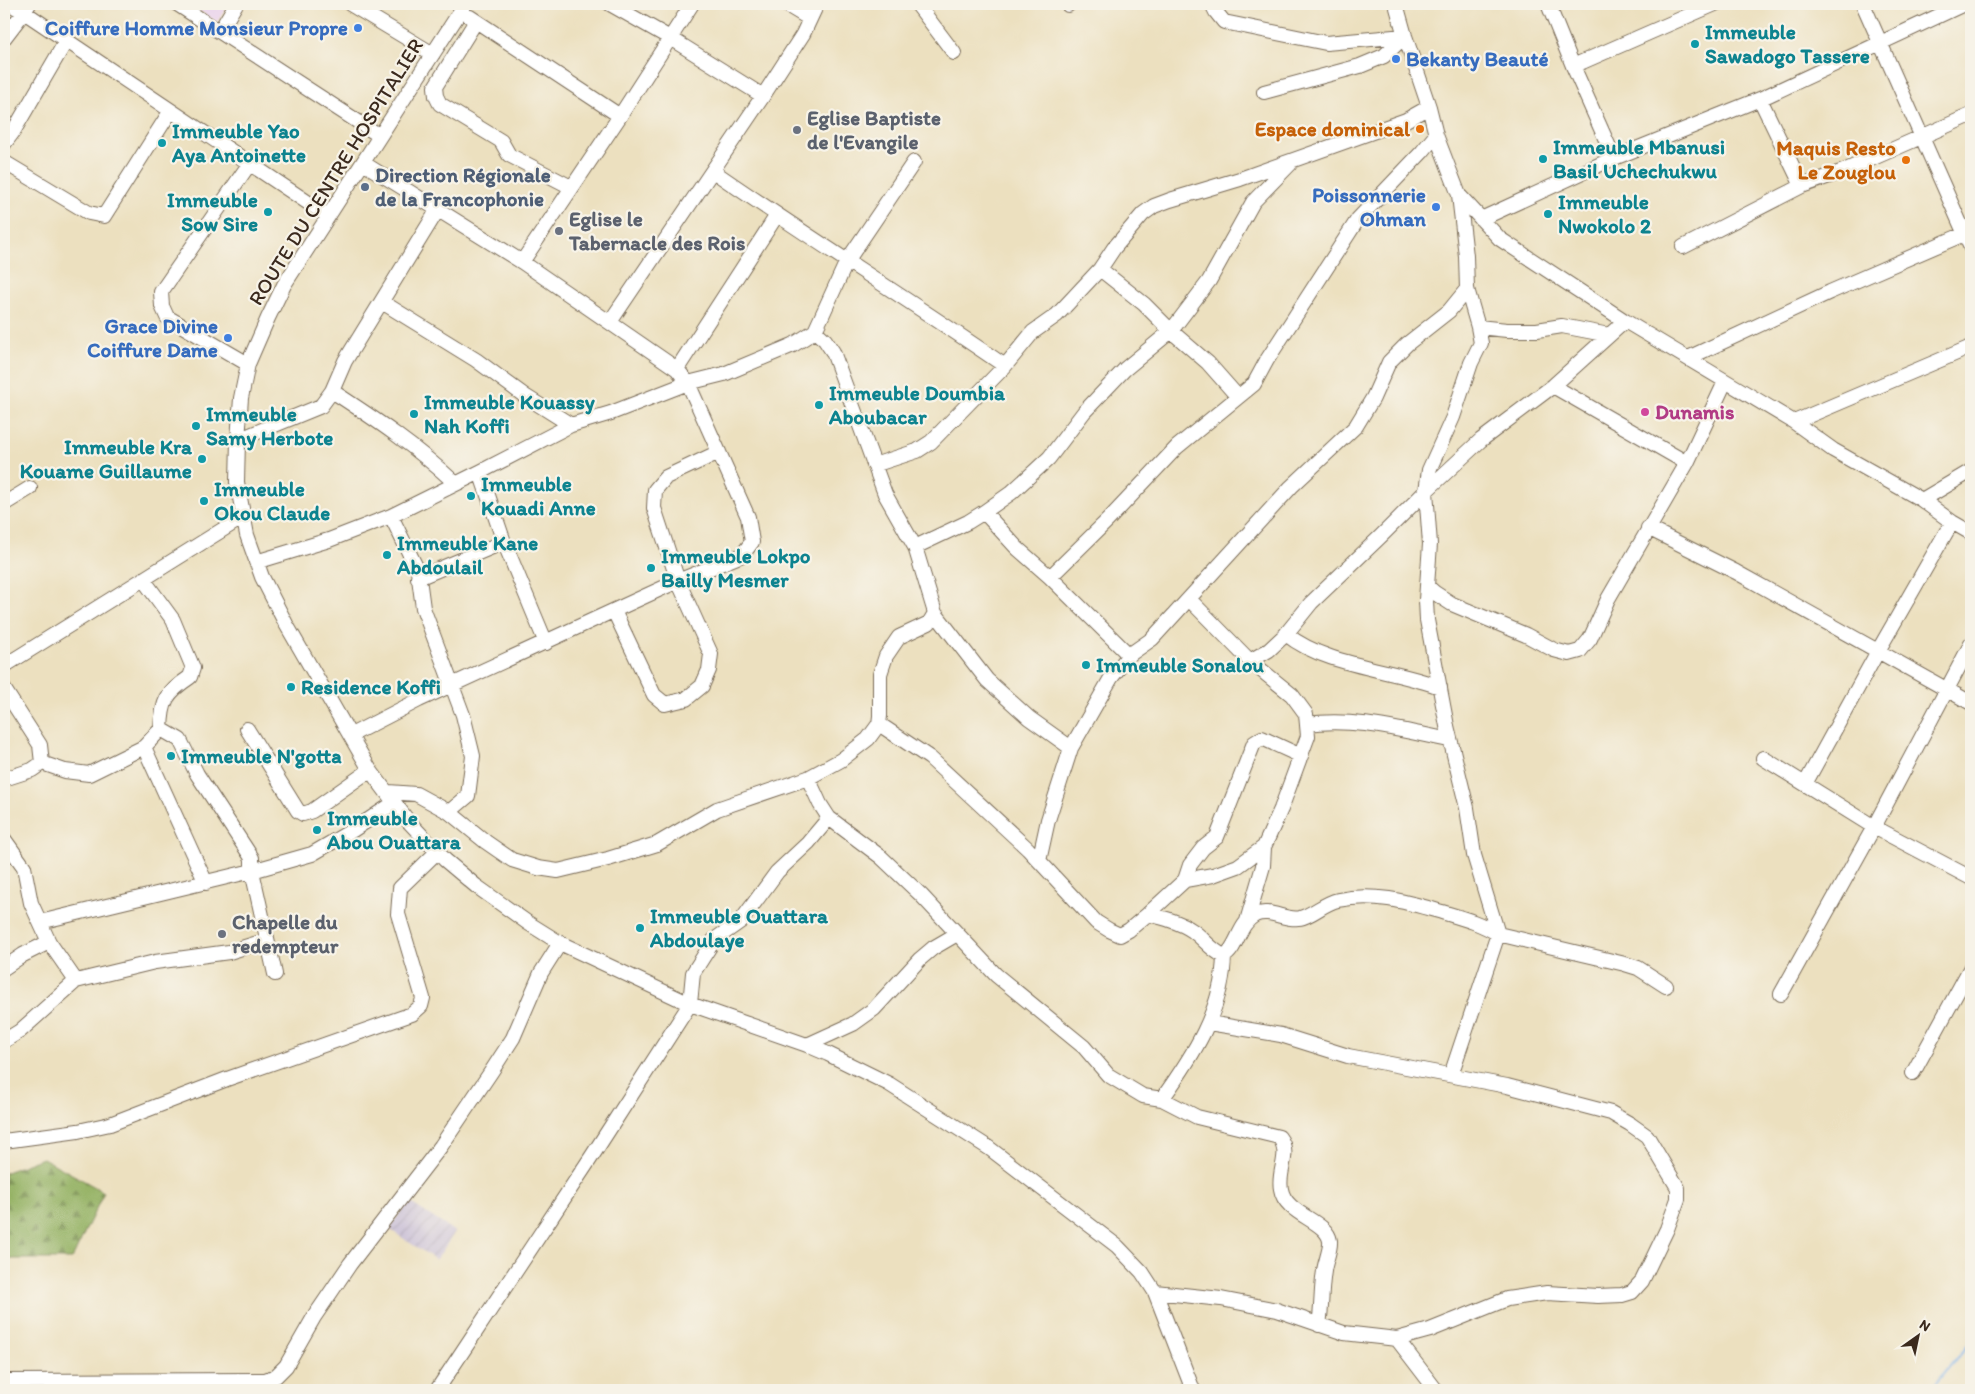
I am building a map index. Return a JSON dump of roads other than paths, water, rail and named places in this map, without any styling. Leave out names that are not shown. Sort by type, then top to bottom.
[{"type":"street","points":[[10,4],[26,8],[66,41],[328,216]]},
{"type":"street","points":[[178,4],[322,100],[380,136]]},
{"type":"street","points":[[220,31],[236,4]]},
{"type":"street","points":[[350,4],[433,54]]},
{"type":"street","points":[[610,4],[670,38],[763,96]]},
{"type":"street","points":[[522,262],[620,116],[692,4]]},
{"type":"street","points":[[785,4],[810,19]]},
{"type":"street","points":[[610,322],[763,96],[803,34],[818,4]]},
{"type":"street","points":[[917,4],[954,53]]},
{"type":"street","points":[[1212,4],[1224,22],[1326,43],[1404,36]]},
{"type":"street","points":[[1396,4],[1404,36],[1429,107],[1436,135],[1459,194],[1466,256],[1467,289],[1481,343],[1471,363],[1453,417],[1429,470],[1426,491],[1430,544],[1427,620],[1450,740],[1467,808],[1474,855],[1498,934],[1451,1075]]},
{"type":"street","points":[[1548,4],[1614,158]]},
{"type":"street","points":[[1573,66],[1715,4]]},
{"type":"street","points":[[1863,4],[1922,137],[1968,232],[1971,248]]},
{"type":"street","points":[[1481,219],[1614,158],[1760,99],[1964,4]]},
{"type":"street","points":[[463,7],[476,22],[620,116]]},
{"type":"street","name":"ROUTE DU CENTRE HOSPITALIER","points":[[463,7],[284,285],[248,364],[242,398],[238,440],[237,482],[243,517],[256,562],[286,624],[352,735],[370,770],[437,852],[476,886],[560,943],[690,1004],[807,1044],[889,1084],[989,1148],[1117,1246],[1142,1272],[1156,1292],[1192,1390]]},
{"type":"street","points":[[4,38],[26,8]]},
{"type":"street","points":[[476,22],[435,87],[436,96],[440,104],[502,141],[509,155],[571,187]]},
{"type":"street","points":[[1264,92],[1360,66],[1384,56],[1404,36]]},
{"type":"street","points":[[4,144],[13,132],[66,41]]},
{"type":"street","points":[[1760,99],[1802,186]]},
{"type":"street","points":[[874,466],[917,450],[932,442],[1004,366],[1033,332],[1057,316],[1100,269],[1114,248],[1144,214],[1154,206],[1294,160],[1406,120],[1429,107]]},
{"type":"street","points":[[4,162],[88,214],[104,216],[170,112]]},
{"type":"street","points":[[1683,247],[1802,186],[1846,170],[1971,116]]},
{"type":"street","points":[[1050,577],[1108,520],[1177,447],[1254,384],[1267,360],[1358,219],[1436,135]]},
{"type":"street","points":[[916,547],[968,522],[984,512],[1011,493],[1049,458],[1084,412],[1125,368],[1171,331],[1209,281],[1253,202],[1294,160]]},
{"type":"street","points":[[256,562],[329,540],[391,516],[571,425],[611,413],[688,383],[724,374],[793,345],[815,331],[847,261],[914,162]]},
{"type":"street","points":[[248,364],[168,316],[162,306],[161,292],[250,163]]},
{"type":"street","points":[[352,735],[419,700],[678,581],[742,554],[752,542],[748,517],[688,383],[677,369],[522,262],[362,163]]},
{"type":"street","points":[[713,171],[943,323],[1004,366]]},
{"type":"street","points":[[1459,194],[1500,239],[1625,321],[1794,422],[1833,450],[1922,500],[1971,533]]},
{"type":"street","points":[[238,440],[321,406],[332,391],[345,361],[437,211]]},
{"type":"street","points":[[677,369],[777,215]]},
{"type":"street","points":[[1688,358],[1830,292],[1968,232]]},
{"type":"street","points":[[1100,269],[1144,304],[1171,331],[1208,363],[1238,397]]},
{"type":"street","points":[[1039,861],[1048,820],[1071,748],[1111,678],[1129,655],[1152,640],[1291,487],[1356,426],[1373,398],[1389,362],[1407,344],[1449,311],[1467,289]]},
{"type":"street","points":[[382,302],[476,360],[540,407],[571,425]]},
{"type":"street","points":[[1250,661],[1269,650],[1286,634],[1311,603],[1481,440],[1553,386],[1625,321]]},
{"type":"street","points":[[1478,327],[1507,330],[1537,330],[1562,326],[1609,335]]},
{"type":"street","points":[[815,331],[825,340],[833,352],[885,494],[916,547],[935,614],[987,680],[1029,718],[1071,748]]},
{"type":"street","points":[[1794,422],[1971,346]]},
{"type":"street","points":[[1427,586],[1452,604],[1526,635],[1554,650],[1570,654],[1580,651],[1590,639],[1608,599],[1687,463],[1725,382]]},
{"type":"street","points":[[1553,386],[1687,463]]},
{"type":"street","points":[[332,391],[384,425],[434,463],[455,483]]},
{"type":"street","points":[[614,611],[654,695],[665,704],[686,699],[702,686],[709,670],[711,654],[678,581],[654,508],[655,490],[666,477],[719,452]]},
{"type":"street","points":[[1922,500],[1971,471]]},
{"type":"street","points":[[480,472],[504,542],[546,643]]},
{"type":"street","points":[[4,504],[30,488]]},
{"type":"street","points":[[984,512],[1016,548],[1050,577],[1129,655]]},
{"type":"street","points":[[391,516],[418,571],[423,608],[463,715],[473,756],[468,796],[449,812]]},
{"type":"street","points":[[4,666],[243,517]]},
{"type":"street","points":[[1806,784],[1878,651],[1952,522]]},
{"type":"street","points":[[1648,528],[1736,572],[1971,703]]},
{"type":"street","points":[[418,578],[504,542]]},
{"type":"street","points":[[42,763],[65,771],[89,774],[144,747],[162,730],[162,710],[173,688],[190,677],[193,668],[173,620],[143,579]]},
{"type":"street","points":[[1189,599],[1250,661],[1292,695],[1306,714],[1307,724],[1308,736],[1281,809],[1264,847],[1263,866],[1247,921],[1228,954],[1224,956]]},
{"type":"street","points":[[40,922],[206,883],[312,854],[354,830],[391,798],[416,794],[449,812],[512,860],[538,868],[558,871],[608,859],[657,844],[717,809],[808,778],[841,760],[868,739],[878,724],[880,716],[880,674],[886,656],[900,636],[929,623],[935,614]]},
{"type":"street","points":[[1286,634],[1299,645],[1328,656],[1421,680],[1440,687]]},
{"type":"street","points":[[1781,994],[1874,827],[1971,644]]},
{"type":"street","points":[[4,689],[40,745],[42,763]]},
{"type":"street","points":[[1307,724],[1330,721],[1351,723],[1450,740]]},
{"type":"street","points":[[878,724],[930,758],[1039,861],[1096,922],[1120,935],[1148,914],[1164,897],[1185,880],[1213,875],[1238,866],[1264,847]]},
{"type":"street","points":[[247,729],[298,811],[303,814],[312,811],[370,770]]},
{"type":"street","points":[[162,730],[180,740],[197,774],[252,858],[252,871],[275,974]]},
{"type":"street","points":[[1185,880],[1190,865],[1204,848],[1217,837],[1254,743],[1262,738],[1301,756]]},
{"type":"street","points":[[144,747],[206,883]]},
{"type":"street","points":[[1763,758],[1874,827],[1971,878]]},
{"type":"street","points":[[4,779],[32,770],[42,763]]},
{"type":"street","points":[[808,778],[829,818],[881,857],[921,895],[996,975],[1084,1047],[1108,1075],[1143,1096],[1162,1099],[1197,1118],[1279,1138],[1283,1143],[1285,1153],[1281,1190],[1284,1198],[1297,1212],[1326,1233],[1330,1241],[1322,1283],[1322,1306],[1319,1325]]},
{"type":"street","points":[[438,1390],[690,1004],[693,973],[714,940],[740,921],[778,872],[808,843],[829,818]]},
{"type":"street","points":[[4,839],[24,867],[31,904],[50,942],[76,981]]},
{"type":"street","points":[[4,1141],[78,1131],[110,1124],[412,1014],[420,1006],[424,998],[398,914],[400,888],[437,852]]},
{"type":"street","points":[[1247,921],[1257,914],[1267,913],[1285,918],[1303,917],[1335,901],[1369,896],[1403,901],[1472,921],[1498,934],[1638,968],[1666,986]]},
{"type":"street","points":[[1148,914],[1182,925],[1194,932],[1215,952],[1224,956]]},
{"type":"street","points":[[807,1044],[853,1024],[874,1009],[920,959],[933,948],[957,934]]},
{"type":"street","points":[[4,1040],[20,1030],[76,981],[156,962],[229,952],[267,940]]},
{"type":"street","points":[[4,968],[23,955],[50,942]]},
{"type":"street","points":[[4,1381],[265,1380],[276,1376],[286,1366],[314,1316],[350,1264],[441,1146],[491,1072],[513,1038],[542,973],[560,943]]},
{"type":"street","points":[[1162,1099],[1209,1023],[1223,977],[1224,956]]},
{"type":"street","points":[[1913,1072],[1971,967]]},
{"type":"street","points":[[1156,1292],[1229,1300],[1276,1310],[1344,1333],[1397,1339],[1430,1330],[1507,1298],[1547,1293],[1598,1296],[1622,1295],[1632,1292],[1642,1281],[1667,1229],[1678,1199],[1678,1188],[1661,1157],[1646,1136],[1610,1113],[1578,1103],[1507,1086],[1348,1056],[1281,1036],[1209,1023]]},
{"type":"street","points":[[1397,1339],[1436,1390]]},
{"type":"waterway","points":[[1930,1390],[1971,1341]]},
{"type":"place","name":"Coiffure Homme Monsieur Propre","points":[[358,28]]},
{"type":"place","name":"Immeuble Sawadogo Tassere","points":[[1695,44]]},
{"type":"place","name":"Bekanty Beauté","points":[[1396,59]]},
{"type":"place","name":"Espace dominical","points":[[1420,129]]},
{"type":"place","name":"Eglise Baptiste de l'Evangile","points":[[797,130]]},
{"type":"place","name":"Immeuble Yao Aya Antoinette","points":[[162,143]]},
{"type":"place","name":"Immeuble Mbanusi Basil Uchechukwu","points":[[1543,159]]},
{"type":"place","name":"Maquis Resto Le Zouglou","points":[[1906,160]]},
{"type":"place","name":"Direction Régionale de la Francophonie","points":[[365,187]]},
{"type":"place","name":"Poissonnerie Ohman","points":[[1436,207]]},
{"type":"place","name":"Immeuble Sow Sire","points":[[268,212]]},
{"type":"place","name":"Immeuble Nwokolo 2","points":[[1548,214]]},
{"type":"place","name":"Eglise le Tabernacle des Rois","points":[[559,231]]},
{"type":"place","name":"Grace Divine Coiffure Dame","points":[[228,338]]},
{"type":"place","name":"Immeuble Doumbia Aboubacar","points":[[819,405]]},
{"type":"place","name":"Dunamis","points":[[1645,412]]},
{"type":"place","name":"Immeuble Kouassy Nah Koffi","points":[[414,414]]},
{"type":"place","name":"Immeuble Samy Herbote","points":[[196,426]]},
{"type":"place","name":"Immeuble Kra Kouame Guillaume","points":[[202,459]]},
{"type":"place","name":"Immeuble Kouadi Anne","points":[[471,496]]},
{"type":"place","name":"Immeuble Okou Claude","points":[[204,501]]},
{"type":"place","name":"Immeuble Kane Abdoulail","points":[[387,555]]},
{"type":"place","name":"Immeuble Lokpo Bailly Mesmer","points":[[651,568]]},
{"type":"place","name":"Immeuble Sonalou","points":[[1086,665]]},
{"type":"place","name":"Residence Koffi","points":[[291,687]]},
{"type":"place","name":"Immeuble N'gotta","points":[[171,756]]},
{"type":"place","name":"Immeuble Abou Ouattara","points":[[317,830]]},
{"type":"place","name":"Immeuble Ouattara Abdoulaye","points":[[640,928]]},
{"type":"place","name":"Chapelle du redempteur","points":[[222,934]]}]
